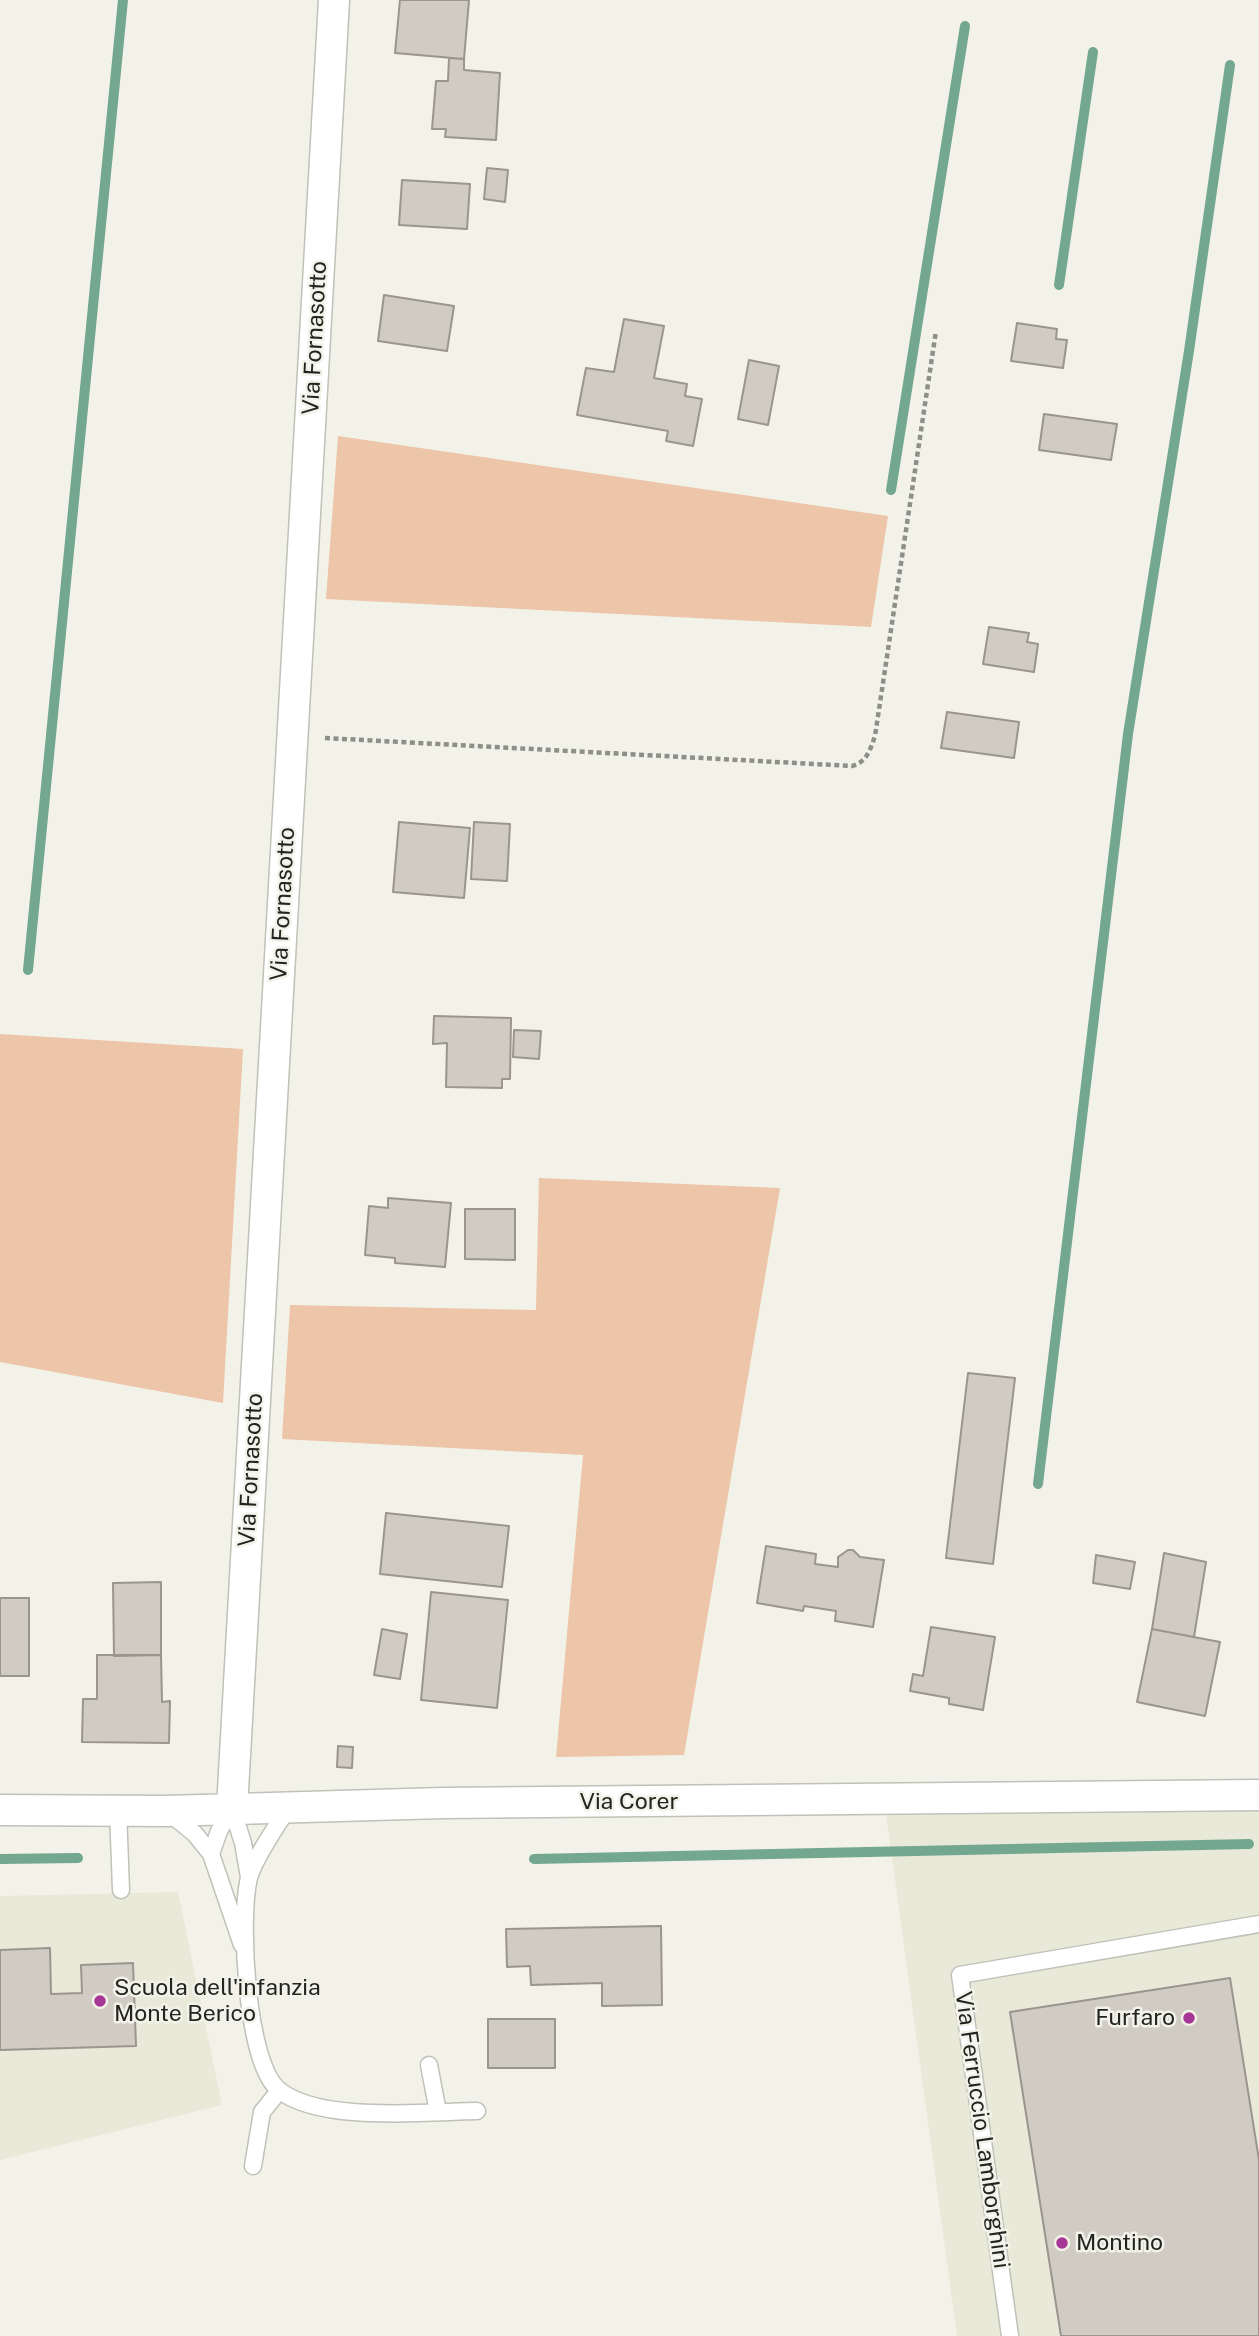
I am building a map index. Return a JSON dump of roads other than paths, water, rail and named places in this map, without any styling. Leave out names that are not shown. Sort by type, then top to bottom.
[{"type":"street","name":"Via Fornasotto","points":[[232,1808],[334,0]]},
{"type":"street","name":"Via Corer","points":[[0,1810],[166,1811],[443,1803],[1259,1795]]},
{"type":"lane","points":[[211,1854],[219,1830],[232,1808]]},
{"type":"lane","points":[[232,1808],[243,1843],[249,1877],[244,1952]]},
{"type":"lane","points":[[249,1877],[288,1808]]},
{"type":"lane","points":[[118,1810],[121,1890]]},
{"type":"lane","points":[[166,1811],[194,1834],[211,1854],[244,1952],[258,2051],[266,2076],[279,2091],[315,2107],[345,2113],[477,2111]]},
{"type":"lane","name":"Via Ferruccio Lamborghini","points":[[1010,2336],[960,1975],[1259,1924]]},
{"type":"lane","points":[[429,2064],[438,2112]]},
{"type":"lane","points":[[253,2166],[262,2112],[279,2091]]},
{"type":"waterway","points":[[28,970],[123,0]]},
{"type":"waterway","points":[[891,490],[965,26]]},
{"type":"waterway","points":[[1059,285],[1093,52]]},
{"type":"waterway","points":[[1038,1484],[1128,734],[1189,351],[1230,65]]},
{"type":"waterway","points":[[534,1859],[1249,1844]]},
{"type":"waterway","points":[[0,1859],[78,1858]]},
{"type":"place","name":"Scuola dell'infanzia Monte Berico","points":[[100,2001]]},
{"type":"place","name":"Furfaro","points":[[1189,2018]]},
{"type":"place","name":"Montino","points":[[1062,2243]]}]
